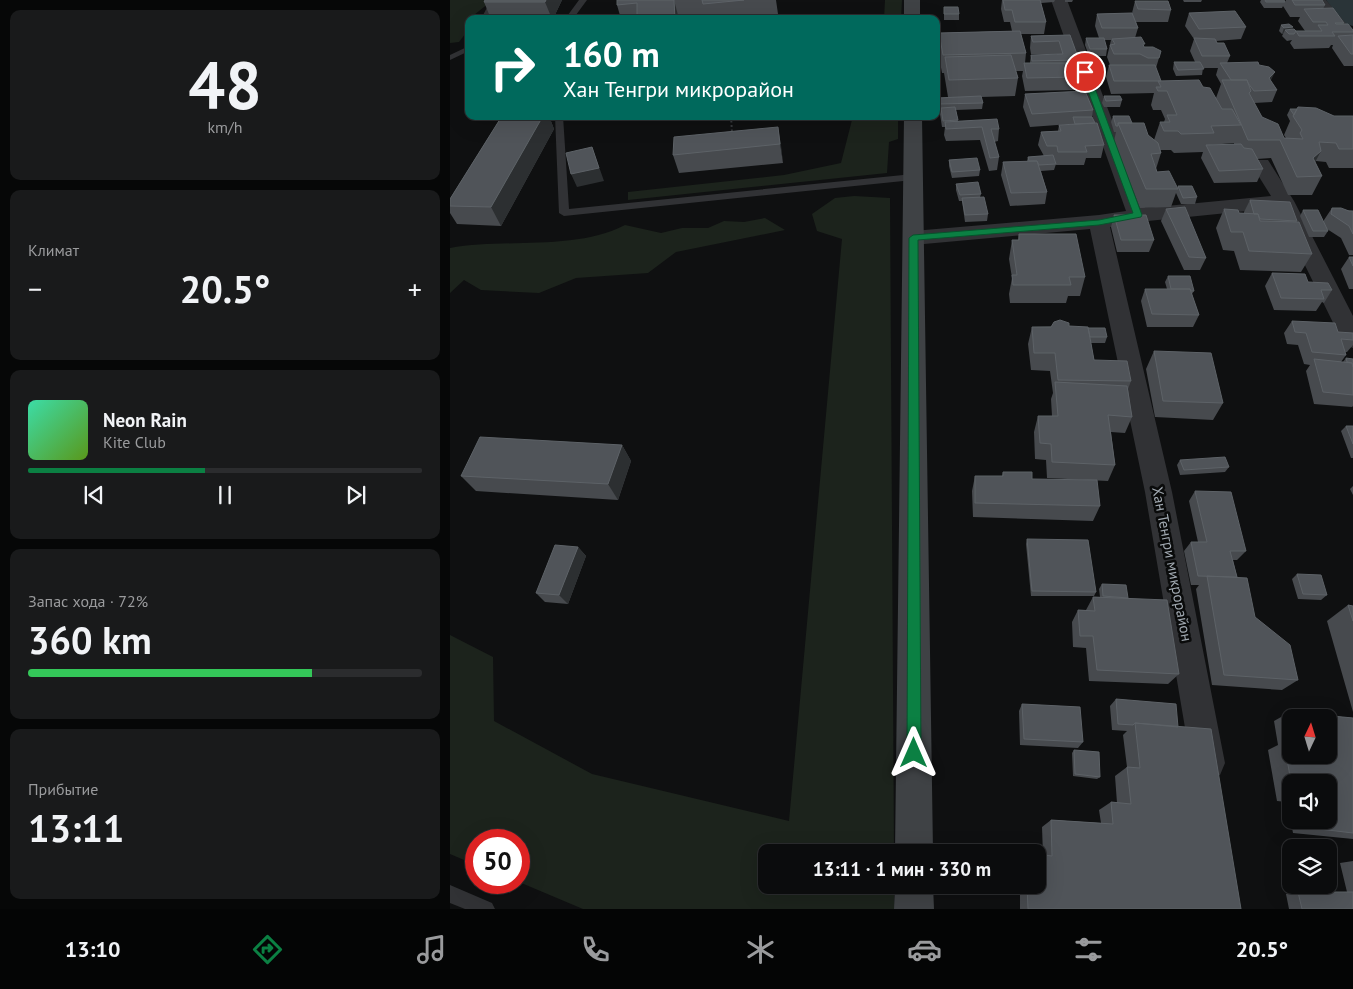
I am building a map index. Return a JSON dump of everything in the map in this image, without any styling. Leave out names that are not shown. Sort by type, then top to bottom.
[{"type":"main road","points":[[912,0],[912,15]]},
{"type":"main road","points":[[913,120],[914,844]]},
{"type":"main road","points":[[914,894],[914,909]]},
{"type":"street","points":[[1059,0],[1138,215]]},
{"type":"street","points":[[1318,0],[1353,42]]},
{"type":"street","points":[[1261,164],[1284,200],[1353,338]]},
{"type":"street","points":[[913,238],[1099,222],[1138,215],[1284,200]]},
{"type":"street","name":"Хан Тенгри микрорайон","points":[[1099,222],[1138,387],[1185,625],[1213,791]]},
{"type":"lane","points":[[487,15],[495,0]]},
{"type":"lane","points":[[572,15],[583,0]]},
{"type":"lane","points":[[450,58],[465,50]]},
{"type":"lane","points":[[559,120],[564,213],[913,177]]},
{"type":"lane","points":[[450,894],[486,909]]},
{"type":"path","points":[[731,120],[732,135]]},
{"type":"shaded area","points":[[450,0],[488,0],[489,3],[474,15],[465,15],[465,34],[459,42],[450,43]]},
{"type":"shaded area","points":[[885,0],[902,0],[901,15],[884,15]]},
{"type":"shaded area","points":[[852,120],[898,120],[898,139],[889,142],[887,173],[628,200],[628,192],[784,175],[841,163]]},
{"type":"shaded area","points":[[854,196],[890,198],[894,844],[758,844],[758,894],[894,894],[894,909],[583,909],[530,887],[530,829],[465,829],[465,860],[450,854],[450,635],[493,657],[494,721],[592,774],[789,821],[842,239],[817,231],[812,214],[835,198]]},
{"type":"shaded area","points":[[765,218],[785,230],[676,252],[648,273],[576,278],[539,293],[481,290],[464,280],[450,293],[450,248],[585,238],[606,233],[625,225],[661,233],[682,228],[708,228],[724,221],[744,222]]},
{"type":"building","points":[[485,0],[546,0],[545,2],[484,2]]},
{"type":"building","points":[[617,0],[674,0],[675,15],[637,15],[637,3],[617,5]]},
{"type":"building","points":[[702,0],[744,0],[703,4]]},
{"type":"building","points":[[1003,0],[1040,0],[1046,22],[1015,22],[1012,10],[1005,10]]},
{"type":"building","points":[[1265,0],[1284,0],[1285,2],[1266,2]]},
{"type":"building","points":[[1292,0],[1322,0],[1325,5],[1295,5]]},
{"type":"building","points":[[1135,1],[1168,1],[1171,10],[1138,9]]},
{"type":"building","points":[[944,7],[958,7],[959,14],[944,14]]},
{"type":"building","points":[[1333,8],[1344,23],[1335,23],[1348,24],[1353,32],[1332,32],[1335,36],[1299,36],[1296,31],[1322,31],[1318,25],[1328,25],[1326,22],[1313,22],[1304,9]]},
{"type":"building","points":[[1235,11],[1246,27],[1199,29],[1189,13]]},
{"type":"building","points":[[1132,13],[1138,28],[1102,28],[1097,14]]},
{"type":"building","points":[[1289,24],[1293,27],[1284,28],[1281,25]]},
{"type":"building","points":[[1294,29],[1296,31],[1294,34],[1289,34],[1285,30]]},
{"type":"building","points":[[1020,31],[1026,53],[943,55],[940,33]]},
{"type":"building","points":[[1070,35],[1079,60],[1032,61],[1031,55],[1063,54],[1059,41],[1033,42],[1031,36]]},
{"type":"building","points":[[1353,35],[1353,54],[1351,54],[1338,36]]},
{"type":"building","points":[[1141,37],[1145,44],[1143,44],[1144,47],[1153,47],[1161,51],[1159,58],[1148,58],[1140,54],[1114,54],[1110,45],[1115,44],[1112,39]]},
{"type":"building","points":[[1086,38],[1104,38],[1107,49],[1090,49]]},
{"type":"building","points":[[1194,38],[1215,39],[1217,43],[1224,43],[1230,56],[1202,56]]},
{"type":"building","points":[[1011,55],[1018,78],[949,80],[945,57]]},
{"type":"building","points":[[1174,62],[1200,62],[1204,69],[1178,70]]},
{"type":"building","points":[[1258,62],[1259,65],[1269,67],[1275,72],[1269,78],[1277,90],[1254,91],[1247,80],[1231,80],[1220,63]]},
{"type":"building","points":[[1024,63],[1075,63],[1078,77],[1027,78]]},
{"type":"building","points":[[1109,65],[1155,65],[1161,81],[1114,81]]},
{"type":"building","points":[[1199,80],[1203,87],[1210,88],[1222,109],[1232,109],[1241,125],[1211,126],[1214,133],[1181,134],[1178,131],[1164,131],[1160,122],[1170,122],[1167,115],[1177,115],[1167,91],[1158,91],[1156,87],[1161,87],[1158,81]]},
{"type":"building","points":[[1222,80],[1247,80],[1251,91],[1249,93],[1262,117],[1278,124],[1284,138],[1303,139],[1300,133],[1302,130],[1293,116],[1298,107],[1316,108],[1334,116],[1353,116],[1353,149],[1339,149],[1336,143],[1319,142],[1321,151],[1313,158],[1322,176],[1297,177],[1280,140],[1248,140]]},
{"type":"building","points":[[1085,91],[1093,110],[1032,114],[1025,94]]},
{"type":"building","points":[[981,96],[983,103],[940,104],[940,98]]},
{"type":"building","points":[[1104,96],[1120,96],[1122,100],[1106,101]]},
{"type":"building","points":[[955,107],[958,120],[943,121],[941,108]]},
{"type":"building","points":[[1290,109],[1297,109],[1294,115]]},
{"type":"building","points":[[1113,116],[1129,116],[1132,123],[1118,123],[1118,126],[1116,126]]},
{"type":"building","points":[[1073,117],[1092,117],[1095,123],[1075,124]]},
{"type":"building","points":[[997,119],[999,129],[991,129],[999,157],[990,158],[982,127],[946,129],[945,122]]},
{"type":"building","points":[[499,120],[541,120],[491,207],[450,206],[450,199]]},
{"type":"building","points":[[1097,123],[1104,145],[1085,146],[1087,152],[1058,152],[1057,146],[1047,146],[1041,132],[1061,131],[1059,125]]},
{"type":"building","points":[[1118,123],[1144,123],[1148,135],[1158,143],[1161,153],[1151,154],[1157,172],[1169,171],[1178,189],[1146,189]]},
{"type":"building","points":[[778,127],[780,144],[673,155],[674,137]]},
{"type":"building","points":[[1241,144],[1244,148],[1252,149],[1263,169],[1219,171],[1206,145]]},
{"type":"building","points":[[592,147],[599,168],[571,174],[566,153]]},
{"type":"building","points":[[1053,155],[1056,164],[1039,165],[1037,161],[1029,161],[1028,157]]},
{"type":"building","points":[[977,158],[980,170],[952,172],[949,160]]},
{"type":"building","points":[[1037,161],[1047,192],[1011,193],[1003,162]]},
{"type":"building","points":[[978,182],[981,194],[960,195],[956,184]]},
{"type":"building","points":[[1178,186],[1192,186],[1197,197],[1183,198]]},
{"type":"building","points":[[984,197],[988,214],[965,215],[962,198]]},
{"type":"building","points":[[1250,200],[1290,202],[1297,221],[1260,219],[1258,214],[1254,214]]},
{"type":"building","points":[[1185,207],[1206,258],[1189,257],[1166,209]]},
{"type":"building","points":[[1332,208],[1353,211],[1353,234],[1349,226],[1331,214]]},
{"type":"building","points":[[1224,209],[1238,210],[1239,213],[1258,214],[1260,221],[1299,222],[1312,254],[1249,251],[1243,232],[1231,232]]},
{"type":"building","points":[[1303,210],[1318,210],[1328,231],[1313,231]]},
{"type":"building","points":[[1114,215],[1146,215],[1154,240],[1121,240]]},
{"type":"building","points":[[1019,234],[1076,234],[1085,277],[1069,277],[1071,285],[1013,285],[1012,275],[1017,275],[1012,240],[1019,240]]},
{"type":"building","points":[[1349,257],[1353,257],[1353,266]]},
{"type":"building","points":[[1272,273],[1305,274],[1308,282],[1328,283],[1332,290],[1321,290],[1324,299],[1281,298]]},
{"type":"building","points":[[1168,276],[1190,276],[1194,291],[1190,289],[1171,289]]},
{"type":"building","points":[[1145,289],[1190,289],[1199,315],[1152,314]]},
{"type":"building","points":[[1060,320],[1069,323],[1069,326],[1088,327],[1094,360],[1127,361],[1131,381],[1058,380],[1055,353],[1034,353],[1032,327],[1051,327],[1054,322]]},
{"type":"building","points":[[1292,321],[1335,323],[1338,332],[1353,333],[1353,340],[1341,339],[1346,355],[1312,352],[1306,333],[1295,332]]},
{"type":"building","points":[[1088,328],[1105,328],[1107,337],[1090,337]]},
{"type":"building","points":[[1154,351],[1211,353],[1223,403],[1163,401]]},
{"type":"building","points":[[1346,358],[1353,359],[1353,367],[1352,363],[1347,362]]},
{"type":"building","points":[[1314,359],[1352,363],[1353,395],[1323,392]]},
{"type":"building","points":[[1055,382],[1127,386],[1132,417],[1108,415],[1115,465],[1052,462],[1051,444],[1040,443],[1038,416],[1058,416]]},
{"type":"building","points":[[1346,426],[1353,426],[1353,444]]},
{"type":"building","points":[[480,437],[622,445],[608,484],[461,476]]},
{"type":"building","points":[[1225,457],[1229,467],[1184,470],[1180,460]]},
{"type":"building","points":[[1003,472],[1032,472],[1032,479],[1097,480],[1100,506],[975,503],[975,476],[1003,476]]},
{"type":"building","points":[[1195,491],[1231,492],[1246,551],[1230,551],[1237,577],[1198,576],[1191,542],[1207,542]]},
{"type":"building","points":[[1027,539],[1088,540],[1096,592],[1032,591]]},
{"type":"building","points":[[555,545],[578,547],[559,595],[536,593]]},
{"type":"building","points":[[1297,574],[1321,575],[1327,595],[1303,594]]},
{"type":"building","points":[[1207,576],[1247,578],[1255,617],[1290,645],[1298,680],[1224,675]]},
{"type":"building","points":[[1102,584],[1126,585],[1128,598],[1103,596]]},
{"type":"building","points":[[1093,597],[1167,600],[1179,674],[1097,670],[1093,636],[1080,636],[1078,610],[1095,611]]},
{"type":"building","points":[[1348,605],[1353,606],[1353,621]]},
{"type":"building","points":[[1116,699],[1176,704],[1178,727],[1135,723],[1133,725],[1118,724]]},
{"type":"building","points":[[1022,704],[1080,707],[1083,742],[1024,739]]},
{"type":"building","points":[[1338,717],[1353,718],[1353,833],[1319,829],[1337,829],[1337,774],[1290,774],[1288,764],[1338,764]]},
{"type":"building","points":[[1135,723],[1211,729],[1241,909],[1028,909],[1027,894],[1046,894],[1046,855],[1052,856],[1051,820],[1113,824],[1111,802],[1131,804],[1127,767],[1140,768]]},
{"type":"building","points":[[1074,750],[1099,752],[1100,777],[1075,774]]},
{"type":"building","points":[[1353,892],[1353,909],[1302,909],[1298,894]]},
{"type":"waterway","points":[[1339,0],[1353,18]]},
{"type":"route","points":[[914,753],[913,238],[1099,222],[1138,215],[1085,72]]}]
